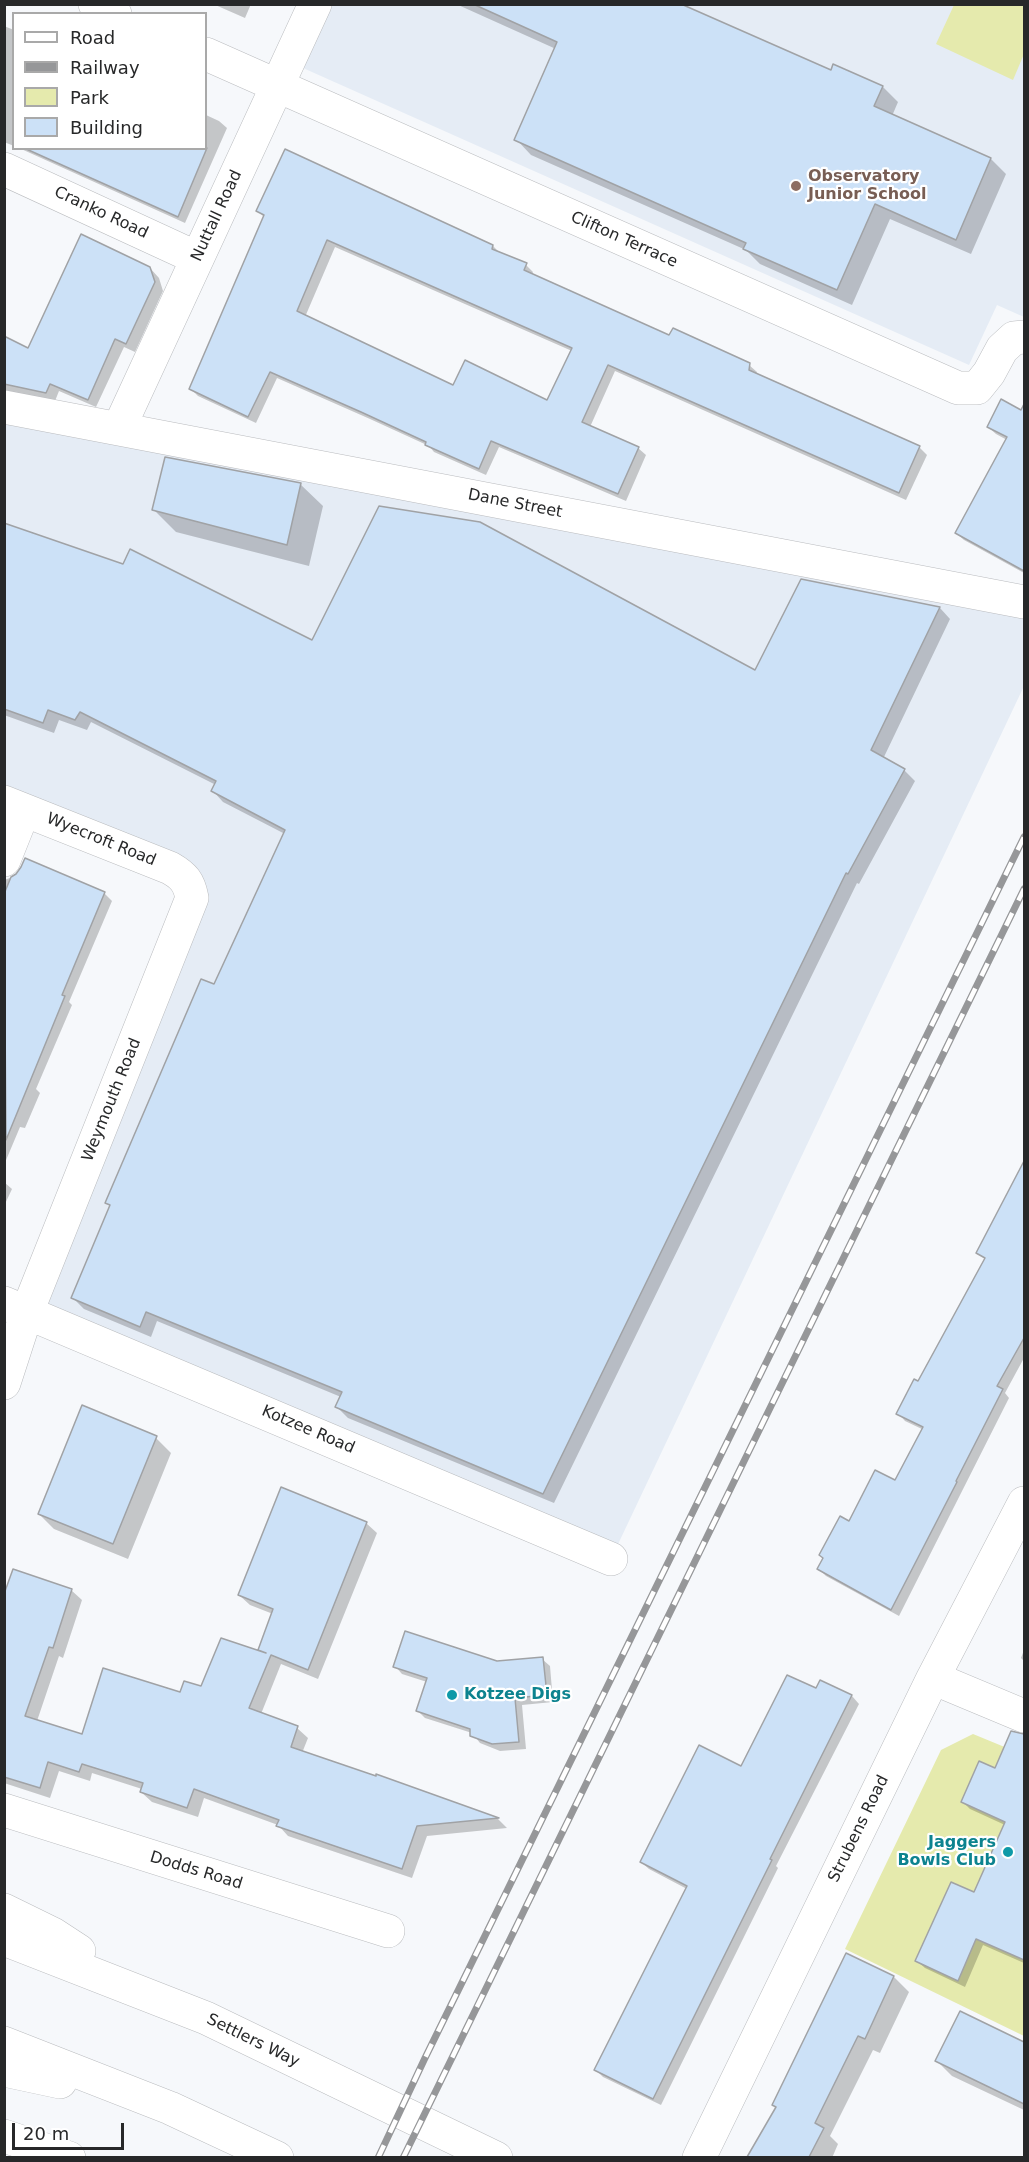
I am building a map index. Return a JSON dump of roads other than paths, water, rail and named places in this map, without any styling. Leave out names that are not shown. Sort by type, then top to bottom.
[{"type":"main road","points":[[95,4],[111,12]]},
{"type":"main road","name":"Nuttall Road","points":[[119,428],[315,4]]},
{"type":"main road","name":"Clifton Terrace","points":[[207,54],[957,388],[977,388],[989,373],[1002,349],[1014,338],[1024,337]]},
{"type":"main road","name":"Cranko Road","points":[[4,169],[197,258]]},
{"type":"main road","name":"Dane Street","points":[[4,406],[1024,602]]},
{"type":"main road","points":[[4,860],[14,806]]},
{"type":"main road","name":"Wyecroft Road","points":[[14,806],[170,868],[184,876],[190,887]]},
{"type":"main road","name":"Weymouth Road","points":[[4,1383],[16,1308],[188,912],[192,898],[190,887]]},
{"type":"main road","name":"Kotzee Road","points":[[16,1308],[611,1559]]},
{"type":"main road","name":"Strubens Road","points":[[699,2157],[933,1678],[1024,1503]]},
{"type":"main road","points":[[933,1678],[1024,1716]]},
{"type":"main road","name":"Dodds Road","points":[[4,1810],[388,1932]]},
{"type":"main road","points":[[4,1910],[52,1934],[152,1996]]},
{"type":"main road","name":"Settlers Way","points":[[4,1939],[206,2018],[496,2157]]},
{"type":"main road","points":[[4,2043],[170,2108],[277,2157]]},
{"type":"main road","points":[[4,2070],[170,2108]]},
{"type":"main road","points":[[6,2141],[69,2157]]},
{"type":"railway","points":[[378,2158],[1024,837]]},
{"type":"railway","points":[[403,2158],[1024,889]]},
{"type":"place","name":"Observatory Junior School","points":[[796,186]]},
{"type":"place","name":"Kotzee Digs","points":[[452,1695]]},
{"type":"place","name":"Jaggers Bowls Club","points":[[1008,1852]]}]
